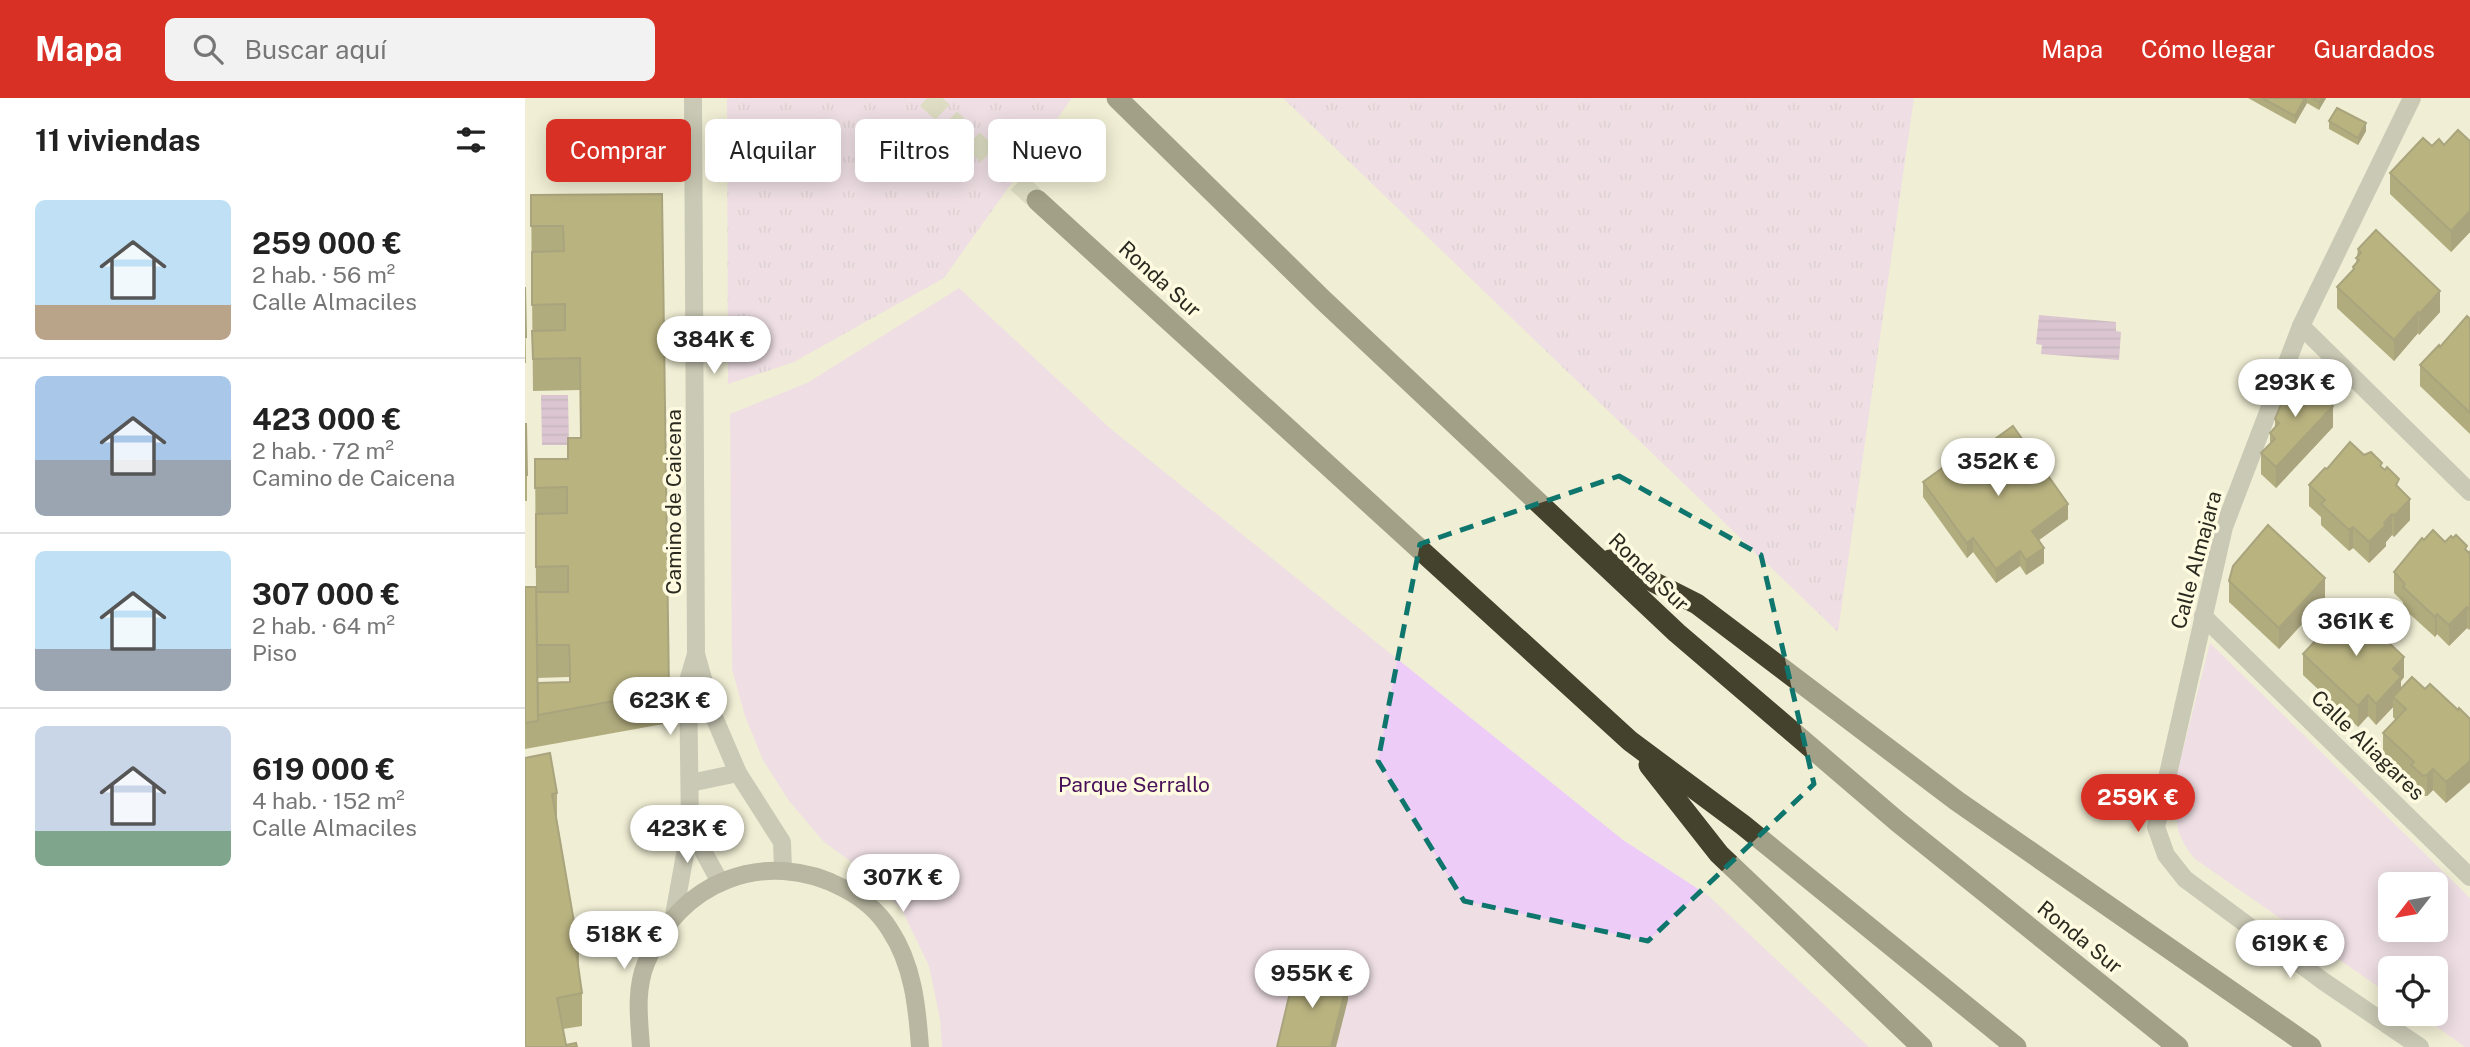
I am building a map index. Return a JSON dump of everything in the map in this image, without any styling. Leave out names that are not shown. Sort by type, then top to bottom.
[{"type":"highway","name":"Ronda Sur","points":[[1117,98],[1333,309],[1677,633],[1898,822],[2178,1047]]},
{"type":"highway","name":"Ronda Sur","points":[[1037,201],[1630,741],[1743,825],[2015,1047]]},
{"type":"highway","points":[[1590,550],[1697,604],[1957,801],[2311,1047]]},
{"type":"highway","points":[[1630,741],[1719,854],[1922,1047]]},
{"type":"main road","points":[[641,1047],[639,999],[645,965],[653,947],[674,915],[698,895],[720,882],[750,872],[783,870],[819,877],[842,887],[863,901],[888,927],[906,960],[911,978],[920,1047]]},
{"type":"street","name":"Camino de Caicena","points":[[693,98],[696,654],[713,717],[738,773],[782,842],[783,870]]},
{"type":"street","name":"Calle Almajara","points":[[2412,98],[2301,326],[2224,527],[2157,827],[2166,855],[2185,879],[2323,981],[2420,1047]]},
{"type":"street","points":[[2301,326],[2470,492]]},
{"type":"street","name":"Calle Aliagares","points":[[2203,616],[2470,877]]},
{"type":"street","name":"Camino de Caicena","points":[[674,915],[690,827],[688,681],[696,654]]},
{"type":"street","points":[[690,783],[738,773]]},
{"type":"street","name":"Camino de Caicena","points":[[690,827],[720,882]]},
{"type":"highlighted area","points":[[1619,476],[1761,555],[1814,784],[1648,941],[1464,901],[1378,761],[1420,544]]},
{"type":"green space","points":[[727,98],[1072,98],[1057,119],[988,119],[988,182],[1012,182],[944,278],[794,362],[728,384],[727,182],[841,182],[841,119],[727,119]]},
{"type":"green space","points":[[1283,98],[1914,98],[1838,632]]},
{"type":"green space","name":"Parque Serrallo","points":[[959,288],[1111,429],[1623,840],[1709,896],[1869,1047],[942,1047],[940,1019],[929,966],[902,910],[865,872],[824,842],[789,801],[763,760],[745,716],[732,669],[730,414],[807,383]]},
{"type":"green space","points":[[2210,643],[2443,872],[2378,872],[2378,942],[2448,942],[2448,876],[2470,898],[2470,1047],[2465,1047],[2435,1026],[2448,1026],[2448,956],[2378,956],[2378,987],[2195,859],[2179,833],[2177,803],[2171,797]]},
{"type":"shaded area","points":[[2039,315],[2116,322],[2116,331],[2121,332],[2119,360],[2041,354],[2042,345],[2036,344]]},
{"type":"shaded area","points":[[541,395],[568,395],[569,445],[542,445]]},
{"type":"building","points":[[2262,98],[2305,98],[2295,116]]},
{"type":"building","points":[[2337,108],[2366,123],[2358,138],[2329,121]]},
{"type":"building","points":[[2458,130],[2470,141],[2470,211],[2451,231],[2390,173],[2423,138],[2432,146],[2439,139],[2444,145]]},
{"type":"building","points":[[662,194],[669,691],[538,715],[538,683],[570,682],[570,669],[569,645],[537,645],[536,592],[568,592],[568,566],[536,567],[536,514],[567,513],[567,487],[535,488],[535,459],[568,459],[568,438],[581,438],[580,358],[533,359],[532,331],[565,330],[565,304],[532,305],[532,252],[564,249],[563,226],[531,226],[531,195]]},
{"type":"building","points":[[2376,230],[2440,291],[2394,340],[2337,287],[2359,260],[2356,258],[2361,253],[2358,249]]},
{"type":"building","points":[[2467,316],[2470,319],[2470,413],[2420,365]]},
{"type":"building","points":[[2294,373],[2320,398],[2322,396],[2333,406],[2276,467],[2261,453],[2275,439],[2270,433],[2279,423],[2275,419]]},
{"type":"building","points":[[526,424],[527,475],[525,475]]},
{"type":"building","points":[[2013,426],[2068,504],[2032,531],[2044,548],[2026,560],[2020,551],[1996,569],[1973,538],[1967,543],[1923,482],[1955,459],[1959,465]]},
{"type":"building","points":[[2350,442],[2364,455],[2371,452],[2385,470],[2387,467],[2399,479],[2396,485],[2410,499],[2394,516],[2392,514],[2384,523],[2386,525],[2369,542],[2353,527],[2349,530],[2321,504],[2325,500],[2309,485]]},
{"type":"building","points":[[2268,525],[2325,578],[2279,628],[2229,581],[2233,566]]},
{"type":"building","points":[[2433,530],[2445,542],[2456,535],[2467,546],[2465,549],[2469,553],[2470,551],[2470,607],[2449,625],[2437,614],[2435,617],[2403,587],[2405,584],[2394,572],[2422,538],[2424,540]]},
{"type":"building","points":[[525,587],[536,587],[538,721],[525,723]]},
{"type":"building","points":[[2349,605],[2404,657],[2393,669],[2401,677],[2376,704],[2368,695],[2358,706],[2303,654]]},
{"type":"building","points":[[2412,677],[2425,689],[2430,684],[2470,719],[2470,761],[2446,782],[2433,769],[2423,776],[2411,765],[2414,762],[2383,733],[2406,709],[2393,697]]},
{"type":"building","points":[[550,753],[557,793],[552,794],[579,951],[576,951],[582,993],[557,998],[566,1045],[576,1043],[577,1047],[525,1047],[525,758]]},
{"type":"building","points":[[1296,967],[1348,979],[1331,1047],[1277,1047]]},
{"type":"tunnel","points":[[927,98],[1037,200]]}]
